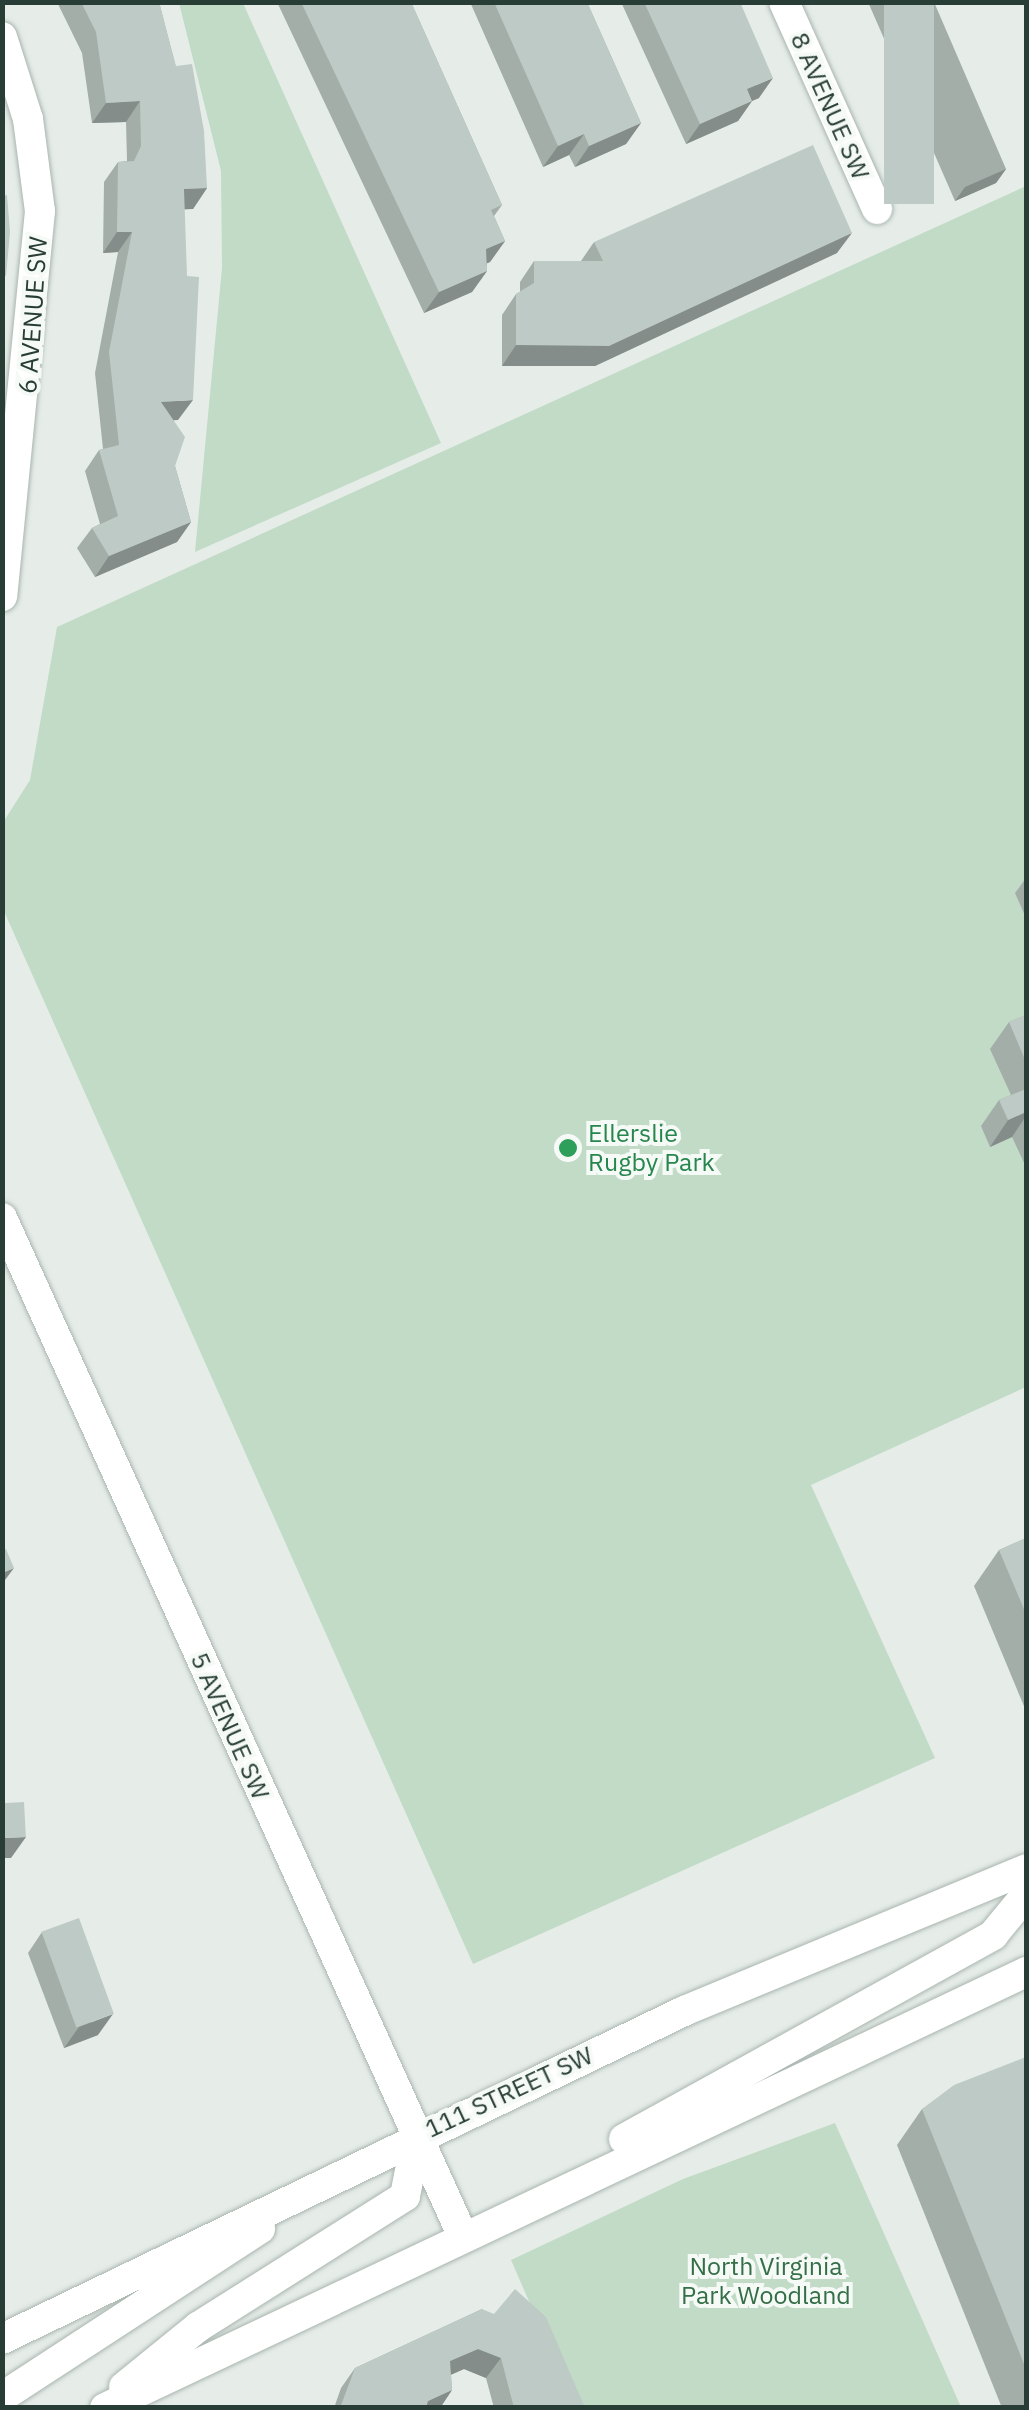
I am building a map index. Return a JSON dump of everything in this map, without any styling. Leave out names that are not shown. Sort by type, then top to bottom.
[{"type":"main road","name":"8 AVENUE SW","points":[[784,2],[876,209]]},
{"type":"main road","name":"6 AVENUE SW","points":[[2,37],[28,119],[40,211],[2,596]]},
{"type":"main road","name":"5 AVENUE SW","points":[[2,1218],[462,2232]]},
{"type":"main road","name":"111 STREET SW","points":[[2,2339],[418,2135],[1026,1869]]},
{"type":"main road","points":[[593,2169],[688,2098],[992,1935],[1026,1895]]},
{"type":"main road","points":[[104,2408],[593,2169],[1026,1972]]},
{"type":"main road","points":[[104,2408],[198,2327],[405,2196],[418,2135]]},
{"type":"main road","points":[[2,2397],[327,2179]]},
{"type":"green space","points":[[179,3],[243,3],[441,443],[195,552],[222,268],[221,171]]},
{"type":"green space","name":"Ellerslie Rugby Park","points":[[1026,186],[1026,1387],[811,1485],[935,1758],[473,1964],[3,909],[2,824],[30,780],[57,627]]},
{"type":"green space","name":"North Virginia Park Woodland","points":[[835,2123],[961,2407],[575,2407],[511,2260],[683,2179]]},
{"type":"building","points":[[81,2],[159,2],[176,66],[192,64],[204,131],[207,188],[184,189],[187,276],[199,277],[193,400],[161,402],[185,437],[175,466],[191,522],[109,556],[92,528],[118,516],[99,450],[119,445],[109,352],[132,232],[117,232],[118,162],[134,161],[141,146],[140,101],[106,103],[96,32]]},
{"type":"building","points":[[301,2],[411,2],[502,205],[491,210],[505,241],[486,249],[487,271],[439,292]]},
{"type":"building","points":[[494,2],[587,2],[641,123],[589,146],[584,134],[558,146]]},
{"type":"building","points":[[644,2],[740,2],[773,78],[747,89],[752,101],[700,124]]},
{"type":"building","points":[[884,2],[934,2],[934,204],[884,204]]},
{"type":"building","points":[[813,145],[852,233],[609,346],[516,345],[516,294],[534,283],[534,261],[603,261],[594,242]]},
{"type":"building","points":[[7,195],[10,232],[6,276],[2,275],[2,196]]},
{"type":"building","points":[[1026,1015],[1026,1062],[1009,1022]]},
{"type":"building","points":[[1026,1089],[1026,1112],[1008,1120],[999,1100]]},
{"type":"building","points":[[1026,1538],[1026,1614],[999,1550]]},
{"type":"building","points":[[6,1549],[14,1568],[2,1573],[2,1550]]},
{"type":"building","points":[[24,1802],[26,1837],[4,1838],[2,1803]]},
{"type":"building","points":[[79,1918],[114,2014],[76,2028],[41,1932]]},
{"type":"building","points":[[1026,2057],[1026,2369],[922,2109],[954,2085]]},
{"type":"building","points":[[515,2289],[546,2317],[585,2408],[514,2408],[501,2358],[478,2349],[450,2361],[452,2390],[428,2401],[426,2408],[340,2408],[355,2368],[482,2309],[494,2314]]},
{"type":"place","name":"Ellerslie Rugby Park","points":[[568,1148]]}]
